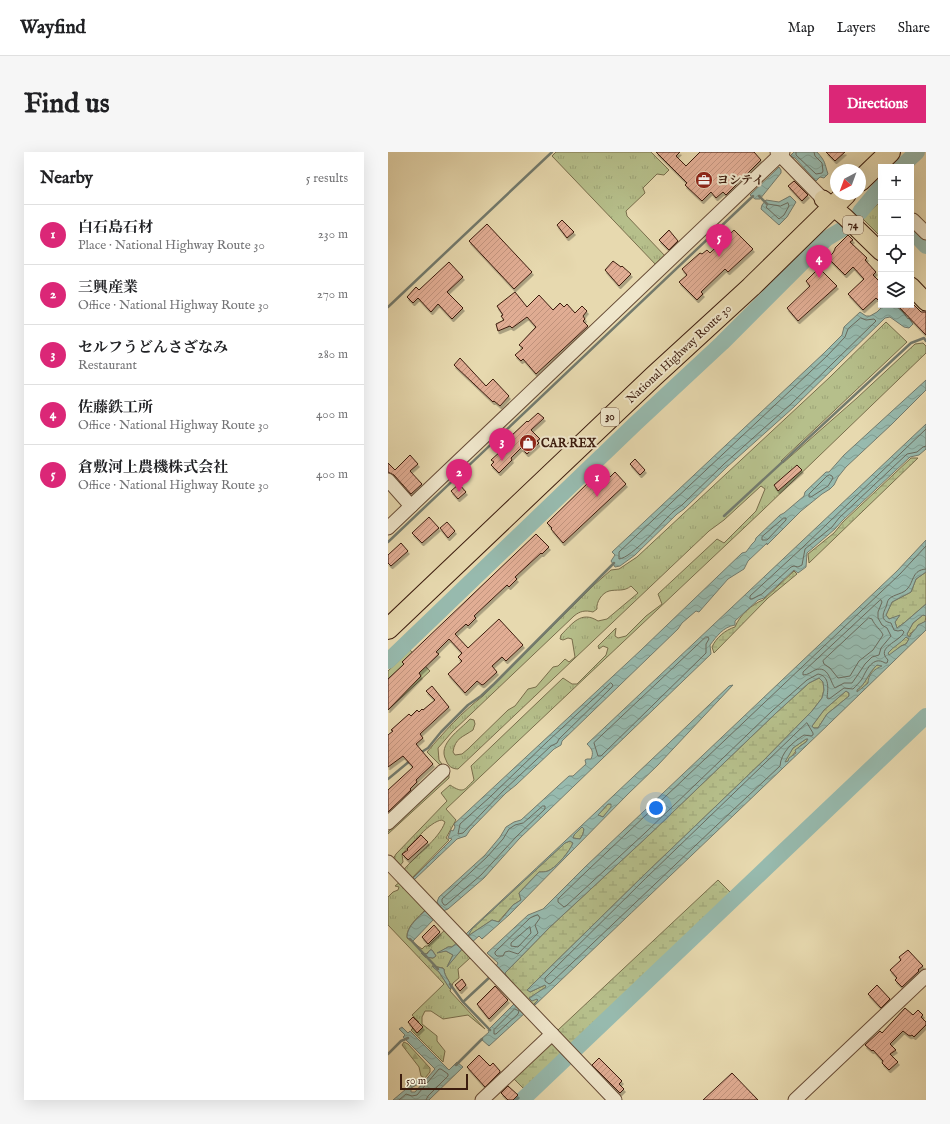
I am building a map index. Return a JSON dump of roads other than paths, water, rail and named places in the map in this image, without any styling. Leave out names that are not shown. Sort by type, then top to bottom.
[{"type":"highway","points":[[859,164],[872,152]]},
{"type":"highway","points":[[866,174],[890,152]]},
{"type":"highway","name":"National Highway Route 30","points":[[388,612],[707,309],[832,200]]},
{"type":"highway","name":"National Highway Route 30","points":[[388,628],[654,376],[751,287],[832,200]]},
{"type":"main road","name":"74","points":[[838,200],[878,248]]},
{"type":"main road","points":[[914,289],[926,302]]},
{"type":"street","points":[[388,528],[780,153],[830,193]]},
{"type":"street","points":[[914,221],[926,233]]},
{"type":"street","points":[[388,480],[411,506]]},
{"type":"street","points":[[388,823],[443,772]]},
{"type":"street","points":[[388,862],[615,1100]]},
{"type":"street","points":[[795,1100],[926,976]]},
{"type":"street","points":[[482,1100],[552,1034]]},
{"type":"water","points":[[794,152],[817,152],[825,164],[828,174],[824,178],[820,177],[816,181],[795,158],[790,156]]},
{"type":"water","points":[[779,167],[781,173],[760,199],[755,199],[750,195]]},
{"type":"water","points":[[790,196],[796,202],[787,217],[779,225],[761,209],[766,200],[779,202]]},
{"type":"water","points":[[881,308],[898,308],[913,324],[909,328],[904,327],[890,317],[885,318],[794,407],[727,467],[635,555],[620,566],[615,567],[611,561],[615,555],[612,552],[824,353],[842,335],[844,327],[860,312],[866,316],[870,316]]},
{"type":"water","points":[[926,380],[926,390],[846,467],[830,489],[801,511],[767,545],[767,543],[748,561],[744,569],[728,579],[699,612],[696,611],[682,623],[678,629],[562,741],[561,745],[554,749],[506,793],[466,836],[457,839],[414,880],[413,878],[452,839],[448,838],[451,830],[453,831],[455,827],[454,824],[641,650],[742,553],[746,552],[756,538],[780,515],[804,496],[805,492],[826,472],[829,472],[844,455]]},
{"type":"water","points":[[926,424],[926,449],[919,455],[910,457],[835,529],[807,553],[806,567],[798,573],[794,570],[764,598],[758,600],[735,621],[735,625],[721,632],[710,645],[711,654],[519,839],[484,878],[448,909],[443,911],[437,902],[439,897],[485,855],[506,827],[521,820],[569,776],[573,776],[586,764],[585,760],[591,759],[592,751],[587,744]]},
{"type":"water","points":[[926,540],[926,572],[916,579],[911,592],[892,602],[886,615],[889,619],[900,615],[895,622],[897,628],[926,604],[926,616],[923,615],[913,623],[907,634],[910,637],[918,625],[926,621],[926,630],[533,1007],[513,986],[512,982],[495,968],[498,963],[487,953],[528,915],[543,909],[585,867],[897,571]],"holes":[[[906,637],[909,639],[906,644],[889,655],[888,653]],[[877,665],[882,666],[872,673],[869,677],[868,683],[857,692]],[[819,678],[823,682],[824,690],[822,698],[812,711],[764,760],[527,990],[530,992],[545,985],[546,987],[529,998],[532,1001],[538,1000],[533,1006],[505,973],[550,927],[648,836],[776,713],[809,683]],[[846,691],[849,693],[849,696],[827,714],[818,728],[814,728],[812,726],[824,710]],[[808,739],[795,750],[796,753],[785,762],[793,748]]]},
{"type":"water","points":[[733,685],[658,765],[509,915],[482,939],[479,936],[471,943],[465,935],[472,928],[729,686]],"holes":[[[608,804],[611,804],[611,807],[603,817],[598,815]],[[582,827],[584,829],[580,839],[573,838]],[[570,841],[573,843],[555,866],[547,871],[539,872],[519,893],[521,900],[513,905],[499,922],[492,920],[468,936],[472,929],[565,843]]]},
{"type":"water","points":[[427,909],[435,918],[412,942],[407,937],[409,929]]},
{"type":"water","points":[[458,942],[463,948],[447,967],[453,955],[446,951],[437,953],[448,947],[452,947]]},
{"type":"water","points":[[430,950],[432,950],[436,956],[433,958],[425,957],[421,953],[427,954]]},
{"type":"water","points":[[432,966],[444,969],[451,986],[450,989],[439,972]]},
{"type":"water","points":[[516,1002],[525,1013],[489,1046],[481,1039]]},
{"type":"water","points":[[402,1027],[408,1033],[410,1031],[449,1070],[457,1062],[463,1067],[429,1100],[393,1100],[419,1078],[422,1082],[411,1088],[411,1092],[415,1092],[435,1069],[403,1037],[405,1035],[399,1029]]},
{"type":"waterway","points":[[388,307],[552,152]]},
{"type":"waterway","points":[[904,164],[917,152]]},
{"type":"waterway","points":[[860,212],[878,191]]},
{"type":"waterway","points":[[388,542],[753,196]]},
{"type":"waterway","points":[[759,196],[767,204]]},
{"type":"waterway","points":[[388,661],[636,423],[722,343],[826,239],[841,230]]},
{"type":"waterway","points":[[914,233],[926,246]]},
{"type":"waterway","points":[[808,250],[812,254]]},
{"type":"waterway","points":[[724,516],[911,343],[924,338],[926,341]]},
{"type":"waterway","points":[[420,753],[428,748],[441,732],[468,705],[494,684],[614,563]]},
{"type":"waterway","points":[[522,1100],[926,716]]},
{"type":"waterway","points":[[388,779],[411,760]]},
{"type":"waterway","points":[[410,939],[438,969]]},
{"type":"waterway","points":[[463,1002],[491,976]]},
{"type":"waterway","points":[[450,984],[463,1002],[490,1030]]},
{"type":"waterway","points":[[388,1054],[401,1041],[408,1038]]},
{"type":"waterway","points":[[456,1065],[482,1039]]},
{"type":"place","name":"ヨシテイ","points":[[704,180]]},
{"type":"place","name":"倉敷河上農機株式会社","points":[[719,257]]},
{"type":"place","name":"佐藤鉄工所","points":[[819,278]]},
{"type":"place","name":"CAR REX","points":[[528,443]]},
{"type":"place","name":"セルフうどんさざなみ","points":[[502,461]]},
{"type":"place","name":"三興産業","points":[[459,492]]},
{"type":"place","name":"白石島石材","points":[[597,497]]}]
